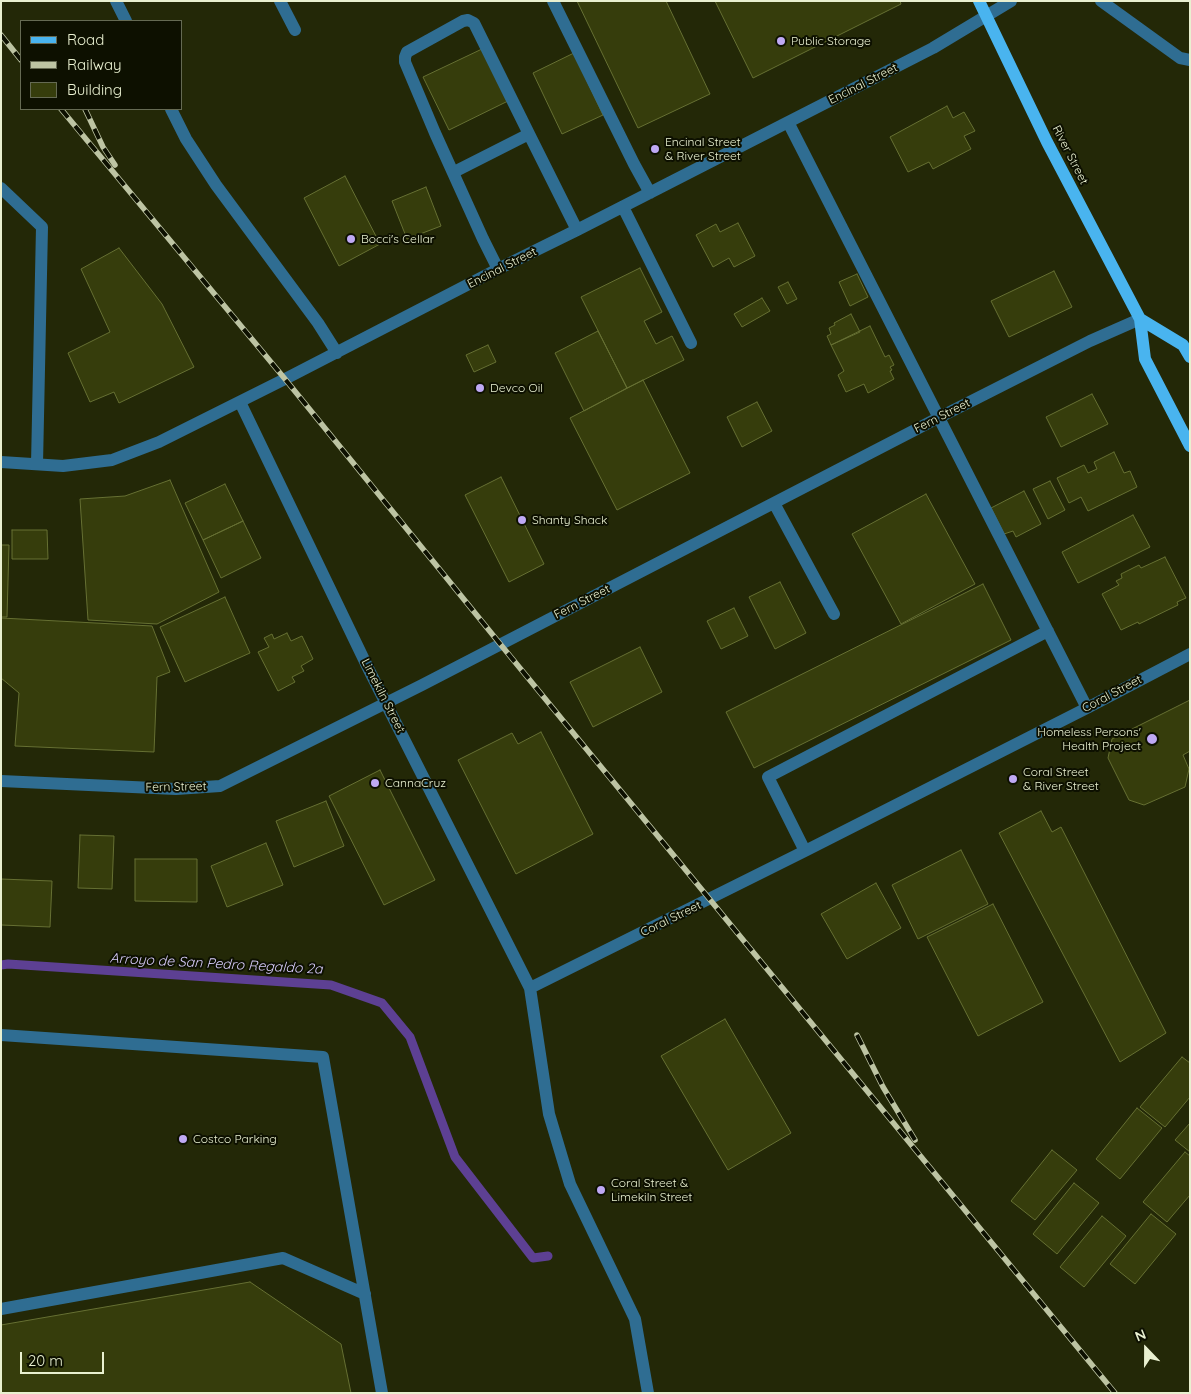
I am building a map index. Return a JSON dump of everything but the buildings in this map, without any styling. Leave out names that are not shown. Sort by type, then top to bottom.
[{"type":"main road","name":"River Street","points":[[979,1],[1047,142],[1140,319],[1145,359],[1190,446]]},
{"type":"main road","points":[[1140,319],[1183,345],[1190,357]]},
{"type":"street","points":[[116,1],[126,20]]},
{"type":"street","points":[[280,1],[295,30]]},
{"type":"street","points":[[553,1],[634,164],[650,192]]},
{"type":"street","name":"Encinal Street","points":[[1,462],[63,466],[112,460],[158,442],[337,353],[933,48],[1011,1]]},
{"type":"street","points":[[1101,1],[1180,58],[1190,60]]},
{"type":"street","points":[[498,269],[405,62],[405,56],[408,52],[463,21],[468,20],[474,23],[577,230]]},
{"type":"street","points":[[172,110],[186,139],[216,185],[318,323],[337,353]]},
{"type":"street","points":[[788,122],[1087,708]]},
{"type":"street","points":[[454,172],[529,134]]},
{"type":"street","points":[[1,188],[42,228],[37,464]]},
{"type":"street","points":[[622,207],[691,343]]},
{"type":"street","name":"Fern Street","points":[[1,781],[176,789],[220,786],[386,704],[938,418],[1090,341],[1140,319]]},
{"type":"street","name":"Limekiln Street","points":[[240,402],[386,704],[530,988]]},
{"type":"street","points":[[774,503],[834,614]]},
{"type":"street","points":[[806,852],[768,777],[1048,632]]},
{"type":"street","name":"Coral Street","points":[[530,988],[806,852],[1190,654]]},
{"type":"street","points":[[530,988],[549,1114],[570,1184],[635,1320],[648,1393]]},
{"type":"street","points":[[1,1035],[324,1057],[382,1393]]},
{"type":"street","points":[[1,1309],[283,1258],[365,1294]]},
{"type":"waterway","name":"Arroyo de San Pedro Regaldo 2a","points":[[1,965],[331,985],[382,1003],[410,1037],[455,1157],[533,1258],[548,1256]]},
{"type":"railway","points":[[1,35],[20,59]]},
{"type":"railway","points":[[62,110],[285,379],[1115,1393]]},
{"type":"railway","points":[[85,110],[103,147],[115,165]]},
{"type":"railway","points":[[857,1035],[883,1087],[915,1140]]},
{"type":"place","name":"Public Storage","points":[[781,41]]},
{"type":"place","name":"Encinal Street & River Street","points":[[655,149]]},
{"type":"place","name":"Bocci's Cellar","points":[[351,239]]},
{"type":"place","name":"Devco Oil","points":[[480,388]]},
{"type":"place","name":"Shanty Shack","points":[[522,520]]},
{"type":"place","name":"Homeless Persons' Health Project","points":[[1152,739]]},
{"type":"place","name":"Coral Street & River Street","points":[[1013,779]]},
{"type":"place","name":"CannaCruz","points":[[375,783]]},
{"type":"place","name":"Costco Parking","points":[[183,1139]]},
{"type":"place","name":"Coral Street & Limekiln Street","points":[[601,1190]]}]
